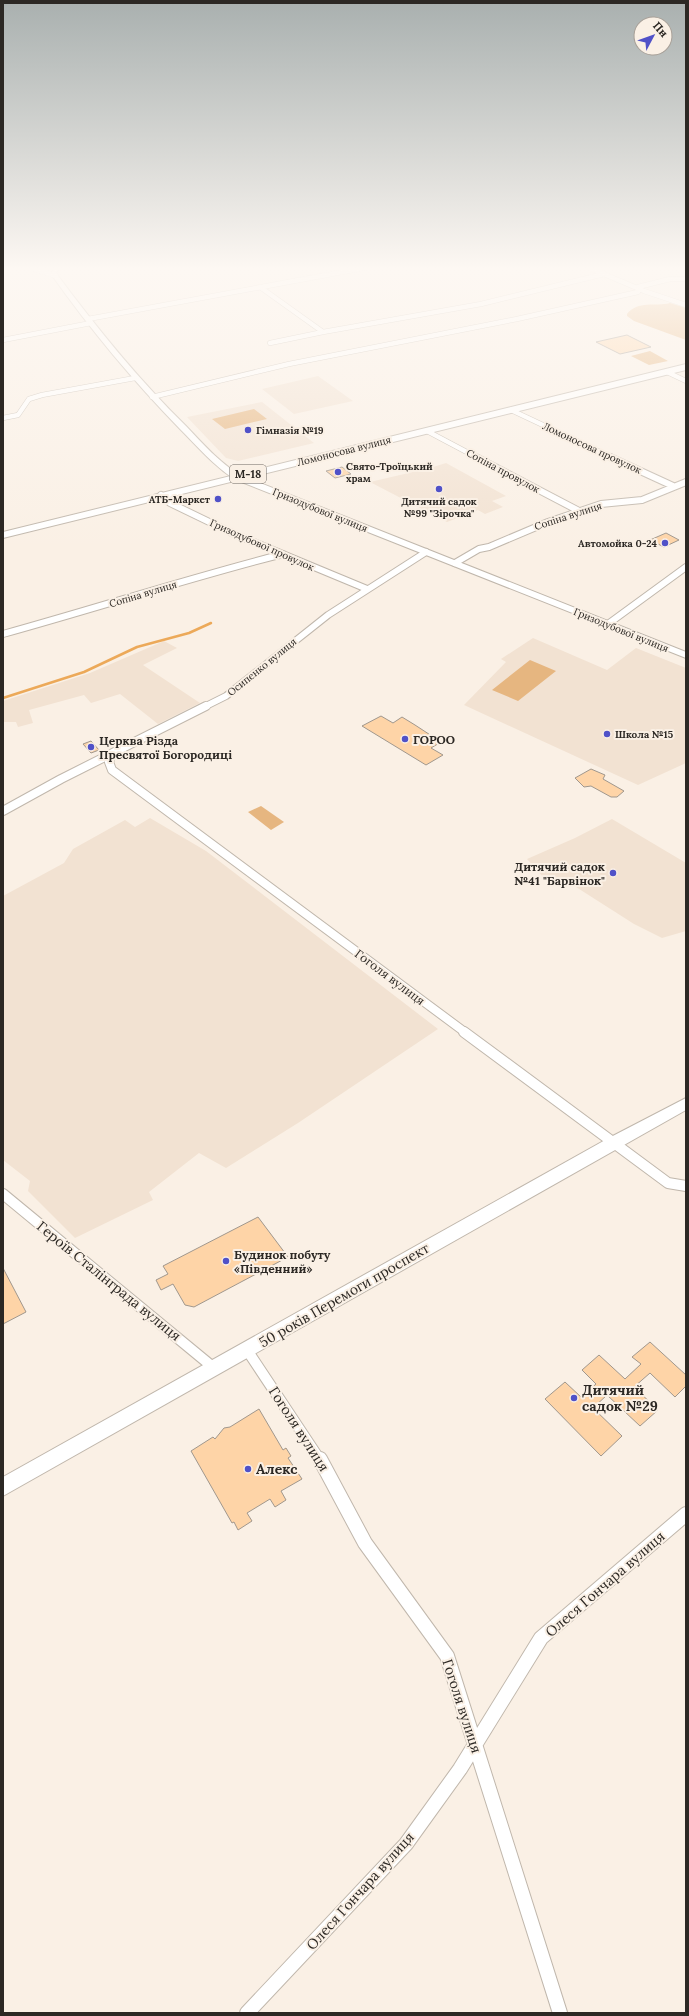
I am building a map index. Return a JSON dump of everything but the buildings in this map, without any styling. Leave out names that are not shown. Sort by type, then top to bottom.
[{"type":"highway","name":"Ломоносова вулиця","points":[[3,534],[686,367]]},
{"type":"street","name":"Гризодубової вулиця","points":[[121,360],[152,397],[223,468],[237,477],[686,655]]},
{"type":"street","points":[[152,397],[308,360]]},
{"type":"street","points":[[667,372],[686,381]]},
{"type":"street","points":[[3,418],[18,415],[24,411],[29,399],[42,395],[135,378]]},
{"type":"street","name":"Ломоносова провулок","points":[[510,410],[673,486]]},
{"type":"street","name":"Сопіна провулок","points":[[427,431],[579,511]]},
{"type":"street","name":"Сопіна вулиця","points":[[455,563],[479,549],[489,547],[516,534],[579,511],[601,504],[642,500],[673,486],[686,482]]},
{"type":"street","name":"Гризодубової провулок","points":[[161,495],[170,503],[283,554],[366,589]]},
{"type":"street","name":"Осипенко вулиця","points":[[3,811],[226,696],[291,642],[366,589],[426,552]]},
{"type":"street","name":"Сопіна вулиця","points":[[3,634],[103,606],[216,571],[283,554]]},
{"type":"street","points":[[608,624],[686,567]]},
{"type":"street","name":"Гоголя вулиця","points":[[112,754],[109,762],[112,770],[612,1143],[668,1183],[686,1186]]},
{"type":"street","name":"50 років Перемоги проспект","points":[[3,1487],[612,1143],[686,1103]]},
{"type":"street","name":"Героїв Сталінграда вулиця","points":[[3,1194],[214,1368]]},
{"type":"street","name":"Гоголя вулиця","points":[[247,1350],[324,1465],[365,1543],[447,1656],[560,2013]]},
{"type":"street","name":"Олеся Гончара вулиця","points":[[246,2013],[406,1844],[460,1769],[474,1744],[541,1638],[686,1514]]},
{"type":"shaded area","points":[[639,360],[668,361],[649,365]]},
{"type":"shaded area","points":[[318,376],[353,401],[294,414],[262,389]]},
{"type":"shaded area","name":"Гімназія №19","points":[[262,402],[314,443],[238,461],[226,458],[187,417]]},
{"type":"shaded area","points":[[254,409],[267,419],[225,429],[212,419]]},
{"type":"shaded area","name":"Дитячий садок №99 \"Зірочка\"","points":[[446,463],[506,496],[492,501],[503,507],[485,514],[478,510],[447,522],[370,482],[430,468]]},
{"type":"shaded area","name":"Школа №15","points":[[533,638],[607,670],[636,648],[686,668],[686,763],[638,785],[464,705],[506,662],[501,659]]},
{"type":"shaded area","points":[[164,641],[177,648],[143,665],[200,703],[158,724],[120,694],[91,703],[84,695],[29,710],[33,723],[18,727],[16,722],[3,722],[3,701],[90,673]]},
{"type":"shaded area","points":[[530,660],[556,671],[518,701],[492,690]]},
{"type":"shaded area","points":[[261,806],[284,822],[271,830],[248,812]]},
{"type":"shaded area","points":[[150,818],[206,851],[438,1029],[298,1123],[226,1168],[199,1153],[149,1192],[153,1200],[75,1238],[28,1191],[30,1181],[3,1160],[3,896],[64,863],[73,849],[125,820],[135,827]]},
{"type":"shaded area","name":"Дитячий садок №41 \"Барвінок\"","points":[[612,819],[686,863],[686,931],[662,938],[634,924],[576,887],[566,884],[551,886],[527,859],[575,838]]},
{"type":"waterway","points":[[3,698],[84,672],[137,647],[189,633],[211,623]]},
{"type":"place","name":"Гімназія №19","points":[[248,430]]},
{"type":"place","name":"Свято-Троїцький храм","points":[[338,472]]},
{"type":"place","name":"Дитячий садок №99 \"Зірочка\"","points":[[439,489]]},
{"type":"place","name":"АТБ-Маркет","points":[[218,499]]},
{"type":"place","name":"Автомойка 0-24","points":[[665,543]]},
{"type":"place","name":"Школа №15","points":[[607,734]]},
{"type":"place","name":"ГОРОО","points":[[405,739]]},
{"type":"place","name":"Церква Різда Пресвятої Богородиці","points":[[91,747]]},
{"type":"place","name":"Дитячий садок №41 \"Барвінок\"","points":[[613,873]]},
{"type":"place","name":"Будинок побуту «Південний»","points":[[226,1261]]},
{"type":"place","name":"Дитячий садок №29","points":[[574,1398]]},
{"type":"place","name":"Алекс","points":[[248,1469]]}]
